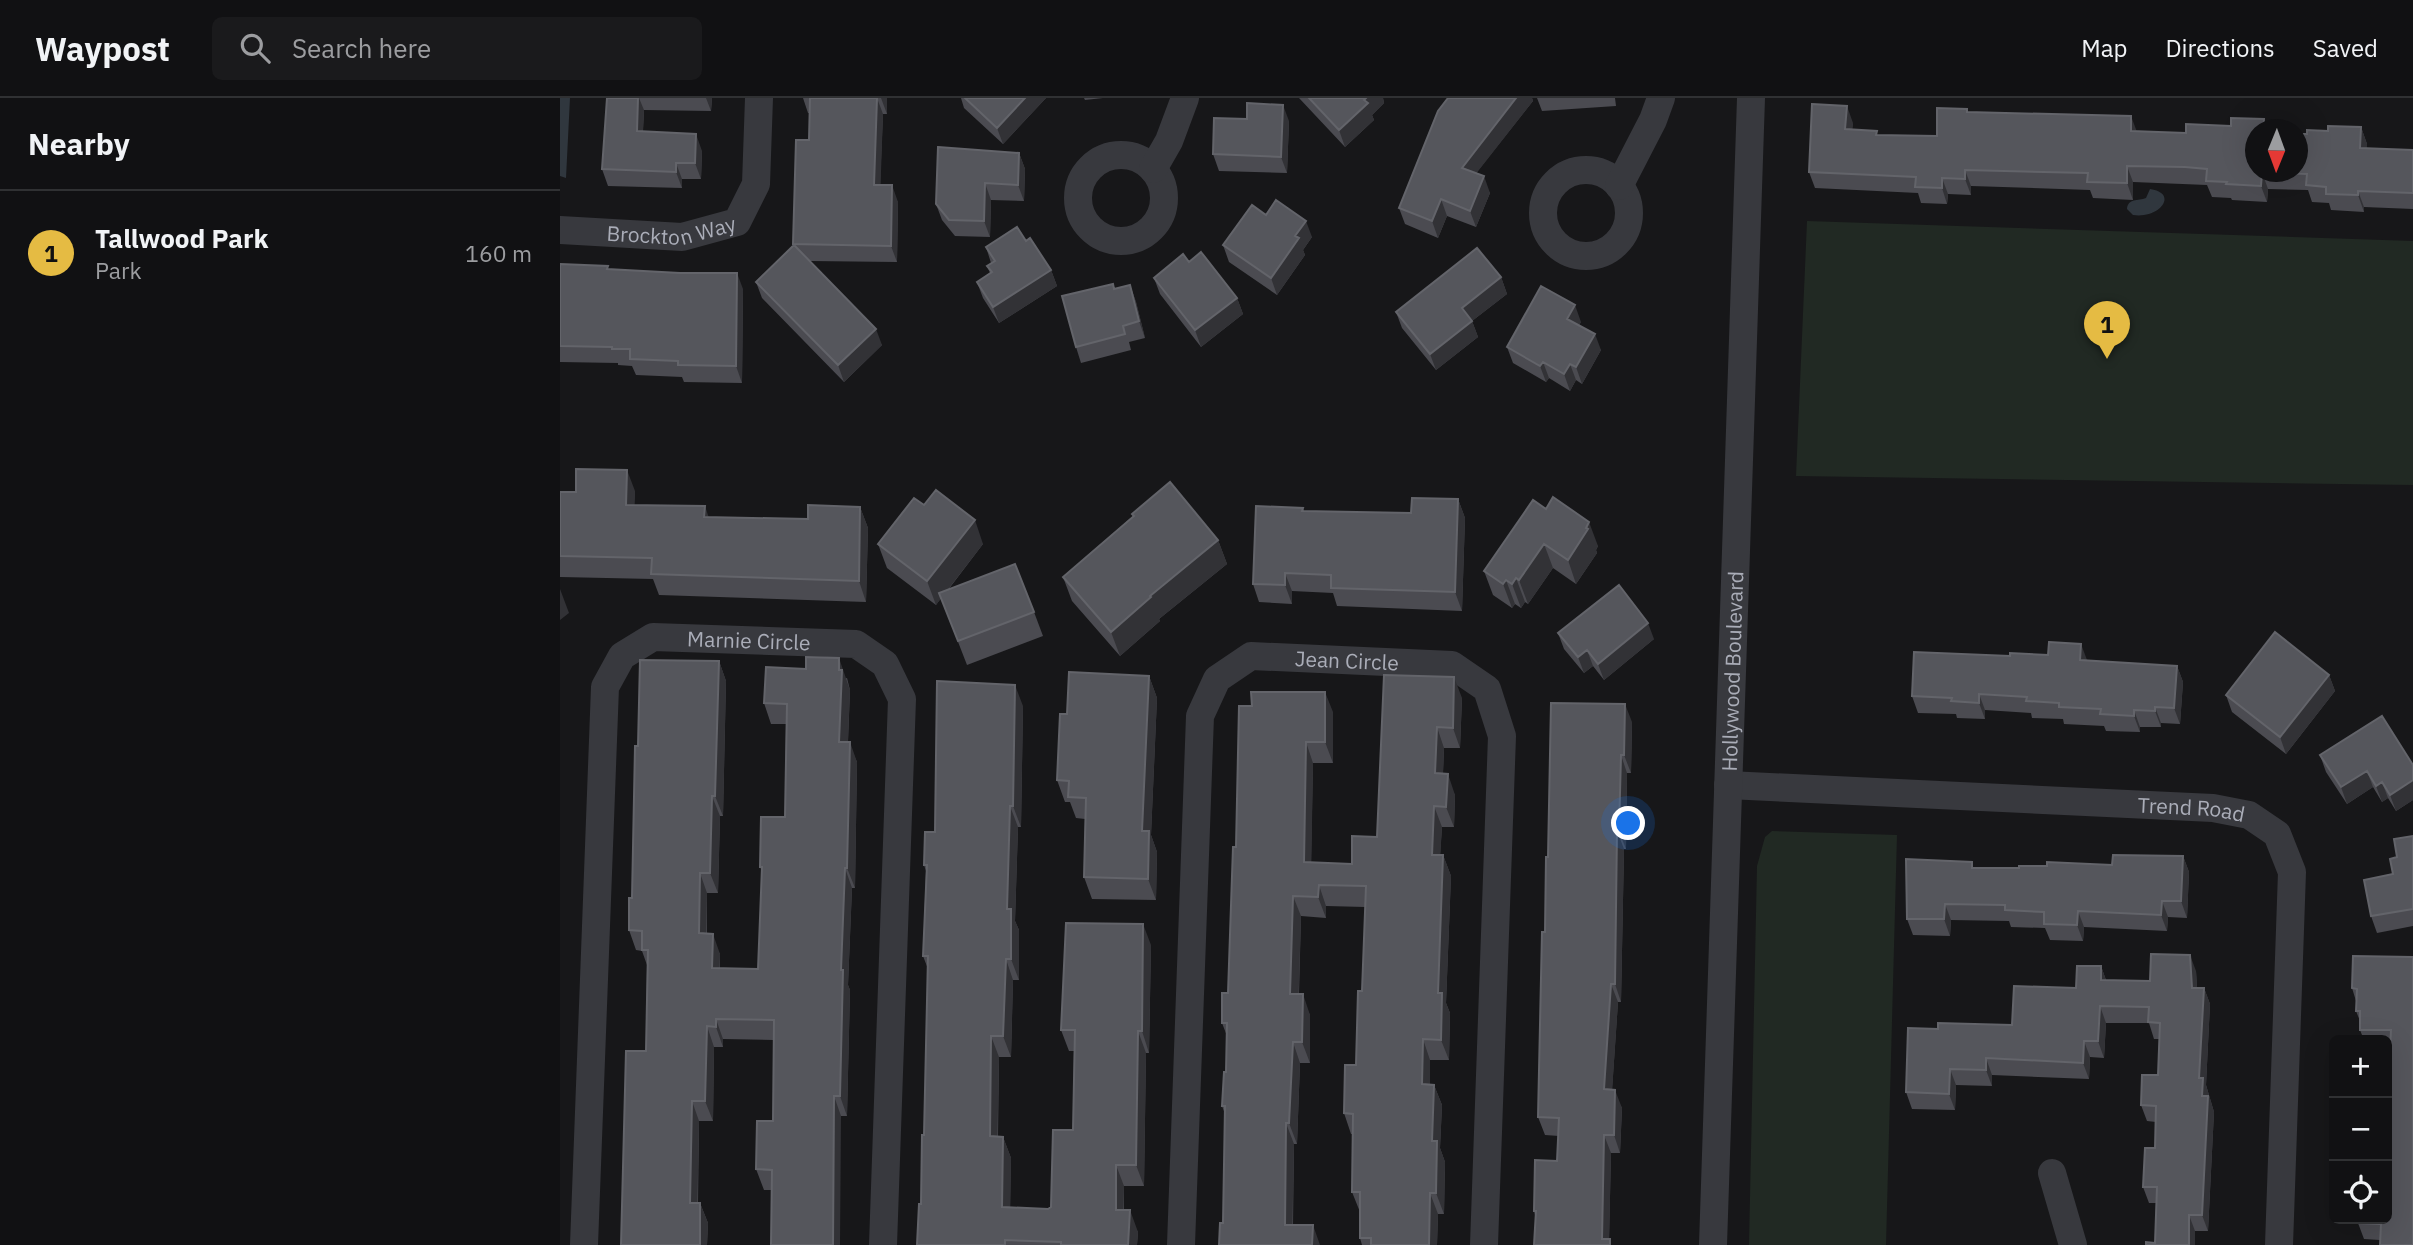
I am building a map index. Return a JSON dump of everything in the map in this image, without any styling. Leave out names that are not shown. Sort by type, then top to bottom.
[{"type":"street","name":"Brockton Way","points":[[560,230],[682,237],[737,222],[755,184],[758,98]]},
{"type":"street","points":[[1153,169],[1169,141],[1185,98]]},
{"type":"street","points":[[1619,186],[1653,120],[1661,98]]},
{"type":"street","name":"Hollywood Boulevard","points":[[1713,1245],[1751,98]]},
{"type":"street","name":"Marnie Circle","points":[[583,1245],[605,687],[622,656],[653,637],[856,645],[886,664],[902,699],[883,1245]]},
{"type":"street","name":"Jean Circle","points":[[1181,1245],[1200,716],[1217,679],[1251,656],[1452,665],[1487,689],[1502,736],[1484,1245]]},
{"type":"street","name":"Trend Road","points":[[1728,785],[2213,808],[2249,815],[2277,834],[2292,872],[2279,1245]]},
{"type":"street","points":[[2052,1173],[2073,1245]]},
{"type":"shaded area","points":[[560,98],[570,98],[566,178],[560,176]]},
{"type":"shaded area","points":[[2150,189],[2163,195],[2162,205],[2151,213],[2133,215],[2127,209],[2129,203],[2146,198]]},
{"type":"shaded area","points":[[1807,221],[2413,241],[2413,485],[1796,476]]},
{"type":"shaded area","points":[[1772,831],[1897,835],[1886,1245],[1749,1245],[1757,866],[1765,837]]},
{"type":"building","points":[[607,98],[638,98],[637,131],[696,134],[695,163],[676,163],[676,172],[602,169]]},
{"type":"building","points":[[810,98],[877,98],[874,185],[892,185],[891,246],[793,244],[796,140],[809,140]]},
{"type":"building","points":[[965,98],[1025,98],[997,128]]},
{"type":"building","points":[[1309,98],[1366,98],[1364,100],[1368,103],[1339,130]]},
{"type":"building","points":[[1448,98],[1516,98],[1462,168],[1484,176],[1470,211],[1441,199],[1432,221],[1399,208],[1438,111]]},
{"type":"building","points":[[1247,103],[1283,105],[1281,157],[1213,154],[1214,118],[1247,119]]},
{"type":"building","points":[[1812,104],[1847,106],[1845,129],[1877,131],[1876,135],[1937,136],[1937,108],[1967,109],[1967,112],[2131,116],[2131,131],[2186,133],[2186,124],[2231,126],[2231,118],[2264,119],[2245,119],[2245,182],[2261,182],[2261,186],[2206,181],[2207,169],[2185,167],[2127,166],[2127,183],[2087,182],[2088,173],[1965,170],[1965,179],[1942,178],[1942,188],[1915,187],[1916,177],[1809,172]]},
{"type":"building","points":[[2328,126],[2361,127],[2360,148],[2413,150],[2413,193],[2358,191],[2358,195],[2326,194],[2326,187],[2306,185],[2308,130],[2328,131]]},
{"type":"building","points":[[938,147],[1019,153],[1018,185],[985,183],[984,221],[949,220],[936,204]]},
{"type":"building","points":[[1276,200],[1306,221],[1295,236],[1299,238],[1271,278],[1223,245],[1252,205],[1266,215]]},
{"type":"building","points":[[1017,227],[1026,241],[1030,238],[1051,270],[993,307],[977,282],[992,272],[987,266],[995,261],[986,247]]},
{"type":"building","points":[[794,245],[876,329],[838,365],[756,282]]},
{"type":"building","points":[[1477,248],[1501,277],[1462,308],[1472,321],[1430,354],[1396,312]]},
{"type":"building","points":[[1201,252],[1237,298],[1195,330],[1154,278],[1183,254],[1189,262]]},
{"type":"building","points":[[560,264],[680,273],[737,273],[736,366],[678,365],[678,361],[630,359],[630,349],[560,346]]},
{"type":"building","points":[[1113,284],[1114,289],[1130,285],[1139,321],[1123,326],[1125,334],[1076,347],[1062,296]]},
{"type":"building","points":[[1541,286],[1575,305],[1567,319],[1595,334],[1576,367],[1570,364],[1564,374],[1543,362],[1540,366],[1507,347]]},
{"type":"building","points":[[576,469],[627,470],[626,505],[705,506],[704,517],[808,519],[808,505],[860,507],[859,581],[651,574],[652,558],[560,556],[560,492],[576,492]]},
{"type":"building","points":[[1170,482],[1218,540],[1111,632],[1063,577]]},
{"type":"building","points":[[936,490],[975,520],[927,581],[878,544],[914,498],[924,505]]},
{"type":"building","points":[[1553,497],[1589,522],[1586,528],[1588,529],[1568,560],[1544,544],[1519,580],[1516,578],[1512,584],[1506,580],[1503,584],[1484,571],[1533,500],[1546,509]]},
{"type":"building","points":[[1412,498],[1458,499],[1455,592],[1331,588],[1331,575],[1285,573],[1285,585],[1253,584],[1256,506],[1303,508],[1302,511],[1411,513]]},
{"type":"building","points":[[1015,564],[1034,612],[958,641],[939,593]]},
{"type":"building","points":[[1619,585],[1648,623],[1598,664],[1587,650],[1578,657],[1558,633]]},
{"type":"building","points":[[2275,632],[2329,675],[2280,737],[2226,695]]},
{"type":"building","points":[[2049,642],[2081,644],[2080,660],[2177,666],[2174,708],[2134,710],[2134,716],[2100,714],[2101,709],[2059,707],[2059,703],[2026,701],[2027,697],[1979,694],[1979,703],[1951,701],[1952,698],[1912,696],[1914,652],[2048,655]]},
{"type":"building","points":[[806,657],[839,658],[839,670],[842,670],[839,742],[850,742],[841,970],[840,1096],[834,1096],[833,1245],[771,1245],[772,1170],[756,1169],[757,1121],[773,1121],[774,1020],[716,1019],[716,1027],[707,1026],[705,1101],[692,1101],[690,1203],[700,1203],[700,1245],[621,1245],[626,1051],[646,1051],[648,950],[642,950],[642,931],[629,930],[640,660],[719,661],[710,873],[700,873],[699,933],[713,934],[712,968],[758,969],[761,817],[785,817],[787,704],[764,703],[766,667],[806,669]]},
{"type":"building","points":[[1069,672],[1149,676],[1142,831],[1149,831],[1148,879],[1084,877],[1086,798],[1068,797],[1069,781],[1057,780],[1060,714],[1067,714]]},
{"type":"building","points":[[1384,675],[1454,677],[1453,728],[1437,727],[1435,773],[1448,774],[1446,807],[1434,806],[1432,855],[1443,855],[1438,993],[1442,993],[1441,1040],[1423,1039],[1422,1084],[1434,1085],[1432,1141],[1437,1141],[1436,1193],[1430,1193],[1429,1245],[1371,1245],[1371,1238],[1360,1238],[1360,1192],[1352,1192],[1353,1114],[1344,1113],[1345,1065],[1356,1065],[1358,991],[1362,991],[1366,886],[1319,885],[1318,897],[1293,896],[1290,994],[1303,994],[1302,1042],[1293,1042],[1289,1123],[1286,1123],[1285,1225],[1313,1225],[1312,1245],[1219,1245],[1220,1223],[1223,1223],[1225,1106],[1222,1106],[1227,1023],[1222,1023],[1222,993],[1228,993],[1233,847],[1236,847],[1239,706],[1252,706],[1251,692],[1325,692],[1325,742],[1306,742],[1304,862],[1352,864],[1352,836],[1377,837]]},
{"type":"building","points":[[937,681],[1015,685],[1013,806],[1010,806],[1007,909],[1011,909],[1011,959],[1006,959],[1003,1036],[991,1036],[990,1136],[1003,1137],[1002,1207],[1051,1207],[1053,1130],[1073,1130],[1075,1030],[1061,1030],[1066,923],[1143,924],[1142,1031],[1138,1031],[1136,1165],[1116,1165],[1116,1210],[1130,1210],[1128,1245],[1061,1245],[1061,1242],[1005,1240],[1005,1245],[917,1245],[924,1135],[928,956],[923,956],[927,865],[924,865],[925,832],[935,832]]},
{"type":"building","points":[[1551,703],[1625,704],[1624,755],[1621,755],[1617,831],[1615,984],[1611,984],[1604,1089],[1615,1090],[1614,1135],[1604,1135],[1602,1239],[1610,1239],[1610,1245],[1534,1245],[1535,1160],[1557,1161],[1559,1118],[1538,1117]]},
{"type":"building","points":[[2382,716],[2413,765],[2413,780],[2390,795],[2382,782],[2376,786],[2367,771],[2341,787],[2320,755]]},
{"type":"building","points":[[2413,836],[2413,909],[2371,916],[2364,880],[2393,874],[2390,859],[2397,857],[2394,839]]},
{"type":"building","points":[[2113,855],[2183,856],[2181,901],[2162,901],[2161,915],[2078,911],[2077,925],[2044,924],[2044,912],[2005,910],[2005,905],[1945,904],[1944,919],[1907,919],[1906,859],[1972,862],[1972,868],[2019,868],[2047,866],[2047,862],[2112,865]]},
{"type":"building","points":[[2151,954],[2190,955],[2192,988],[2204,988],[2199,1078],[2203,1078],[2202,1096],[2208,1096],[2202,1215],[2189,1215],[2189,1245],[2146,1245],[2146,1242],[2155,1243],[2157,1187],[2143,1187],[2145,1148],[2155,1148],[2156,1106],[2141,1105],[2142,1075],[2158,1075],[2160,1023],[2148,1022],[2149,1007],[2100,1006],[2098,1041],[2084,1041],[2083,1063],[1986,1058],[1986,1070],[1950,1069],[1949,1094],[1906,1092],[1908,1028],[1938,1029],[1938,1023],[2012,1025],[2014,986],[2076,988],[2077,966],[2101,966],[2101,980],[2150,981]]},
{"type":"building","points":[[2353,956],[2413,957],[2413,1245],[2380,1245],[2381,1224],[2392,1224],[2392,1035],[2391,1030],[2360,1030],[2360,1011],[2356,1011],[2357,989],[2352,988]]},
{"type":"place","name":"Tallwood Park","points":[[2107,359]]}]
